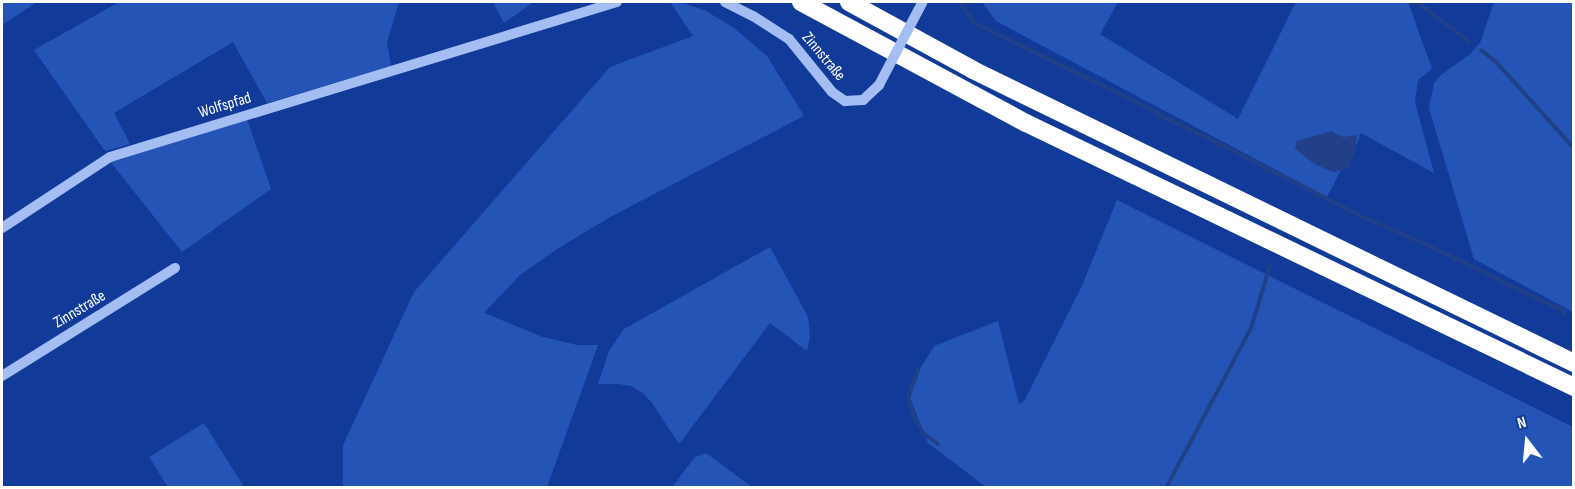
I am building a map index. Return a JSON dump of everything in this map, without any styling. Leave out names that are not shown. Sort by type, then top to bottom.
[{"type":"highway","points":[[801,2],[1026,123],[1574,387]]},
{"type":"highway","points":[[849,2],[973,70],[1574,363]]},
{"type":"street","name":"Wolfspfad","points":[[2,228],[110,157],[618,2]]},
{"type":"street","name":"Zinnstraße","points":[[725,2],[753,16],[789,39],[832,92],[845,101],[863,99],[879,85],[922,2]]},
{"type":"street","name":"Zinnstraße","points":[[2,376],[175,268]]},
{"type":"shaded area","points":[[2,2],[37,2],[2,25]]},
{"type":"shaded area","points":[[119,2],[399,2],[387,42],[391,66],[267,103],[233,42],[114,113],[130,144],[105,151],[34,50]]},
{"type":"shaded area","points":[[493,2],[534,2],[504,23]]},
{"type":"shaded area","points":[[670,2],[681,2],[706,11],[734,28],[767,56],[804,116],[612,216],[557,249],[520,275],[484,313],[543,337],[577,345],[598,345],[547,487],[343,487],[343,445],[414,292],[610,67],[693,36]]},
{"type":"shaded area","points":[[982,2],[1118,2],[1100,34],[1238,119],[1296,2],[1408,2],[1432,69],[1418,80],[1415,102],[1434,173],[1361,133],[1347,169],[1341,170],[1327,197],[996,21]]},
{"type":"shaded area","points":[[1494,2],[1573,2],[1573,312],[1474,259],[1429,108],[1434,83],[1480,43]]},
{"type":"shaded area","points":[[247,119],[271,189],[182,252],[109,160]]},
{"type":"shaded area","points":[[1331,131],[1343,137],[1357,135],[1355,153],[1347,169],[1333,172],[1316,165],[1295,149],[1297,141]]},
{"type":"shaded area","points":[[1117,200],[1573,427],[1573,487],[986,487],[928,443],[910,398],[920,369],[934,346],[998,321],[1019,404],[1025,400],[1081,288]]},
{"type":"shaded area","points":[[770,247],[808,317],[810,337],[807,351],[770,323],[679,444],[643,393],[631,386],[598,384],[609,351],[624,329]]},
{"type":"shaded area","points":[[204,423],[244,487],[168,487],[149,457]]},
{"type":"shaded area","points":[[706,453],[752,487],[672,487],[695,457]]},
{"type":"waterway","points":[[960,2],[973,22],[1158,113],[1159,117]]},
{"type":"waterway","points":[[1417,2],[1469,41]]},
{"type":"waterway","points":[[1481,50],[1495,61],[1574,148]]},
{"type":"waterway","points":[[1159,115],[1218,143],[1217,146]]},
{"type":"waterway","points":[[1218,143],[1268,171]]},
{"type":"waterway","points":[[1268,169],[1318,194],[1317,196]]},
{"type":"waterway","points":[[1318,194],[1363,217]]},
{"type":"waterway","points":[[1363,217],[1412,238],[1411,240]]},
{"type":"waterway","points":[[1412,238],[1455,258],[1455,261]]},
{"type":"waterway","points":[[1455,258],[1505,285]]},
{"type":"waterway","points":[[1166,488],[1251,328],[1270,266]]},
{"type":"waterway","points":[[1505,283],[1564,311],[1563,314]]},
{"type":"waterway","points":[[918,370],[908,396],[912,412],[922,432],[938,444]]}]
